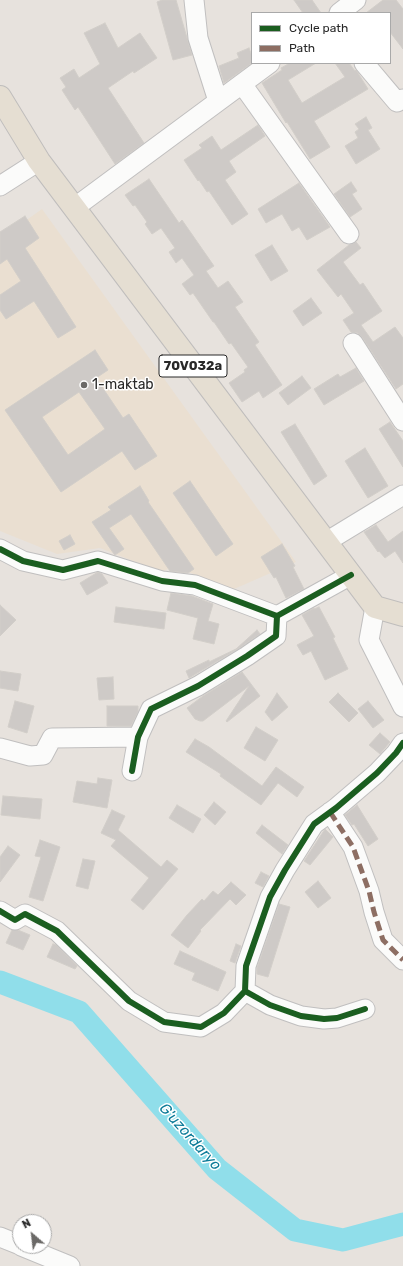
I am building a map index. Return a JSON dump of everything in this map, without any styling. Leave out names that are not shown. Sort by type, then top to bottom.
[{"type":"main road","name":"70V032a","points":[[0,97],[39,161],[375,608]]},
{"type":"main road","points":[[375,608],[403,615]]},
{"type":"street","points":[[194,0],[198,38],[218,101]]},
{"type":"street","points":[[341,12],[356,0]]},
{"type":"street","points":[[74,208],[269,64]]},
{"type":"street","points":[[365,64],[397,102],[403,99]]},
{"type":"street","points":[[242,84],[349,234]]},
{"type":"street","points":[[0,186],[39,161]]},
{"type":"street","points":[[353,343],[403,421]]},
{"type":"street","points":[[326,542],[403,495]]},
{"type":"street","points":[[0,549],[23,561],[63,570],[98,560],[162,581],[195,585],[277,616],[351,575]]},
{"type":"street","points":[[375,608],[369,640],[403,707]]},
{"type":"street","points":[[132,771],[138,737],[151,709],[198,686],[276,636],[277,616]]},
{"type":"street","points":[[0,748],[30,756],[43,755],[52,738],[138,737]]},
{"type":"street","points":[[0,911],[15,920],[24,914],[57,931],[129,1001],[164,1022],[201,1027],[224,1013],[245,991],[246,966],[270,897],[314,824],[377,773],[396,753],[403,743]]},
{"type":"street","points":[[330,812],[353,847],[370,890],[374,912],[383,940],[403,960]]},
{"type":"street","points":[[245,991],[270,1005],[301,1016],[324,1019],[337,1018],[365,1009]]},
{"type":"street","points":[[0,1237],[12,1242]]},
{"type":"street","points":[[41,1254],[70,1266]]},
{"type":"shaded area","name":"1-maktab","points":[[42,209],[296,562],[234,589],[188,572],[175,579],[168,569],[161,572],[100,548],[57,554],[0,531],[0,239]]},
{"type":"building","points":[[162,0],[176,0],[192,55],[173,60],[157,2]]},
{"type":"building","points":[[294,0],[312,0],[320,12],[302,12]]},
{"type":"building","points":[[383,0],[396,0],[403,9],[403,49],[391,33],[391,12],[367,12]]},
{"type":"building","points":[[105,23],[118,48],[140,33],[157,58],[134,73],[133,71],[108,88],[144,143],[115,164],[78,107],[75,110],[62,90],[66,87],[60,78],[74,69],[79,78],[100,64],[84,33]]},
{"type":"building","points":[[249,48],[251,53],[251,64],[224,83],[219,66],[239,58],[237,53]]},
{"type":"building","points":[[288,64],[314,64],[288,80],[302,103],[345,77],[336,64],[350,64],[355,71],[356,70],[368,89],[314,121],[330,147],[310,159],[262,83],[282,70],[281,68]]},
{"type":"building","points":[[366,117],[372,128],[368,130],[380,149],[356,164],[345,146],[358,138],[355,132],[359,129],[355,124]]},
{"type":"building","points":[[258,125],[265,136],[229,161],[236,172],[225,180],[248,214],[232,225],[209,191],[207,192],[199,180],[198,181],[184,160],[202,148],[199,145],[212,136],[221,150]]},
{"type":"building","points":[[149,179],[179,223],[182,220],[214,266],[206,271],[218,288],[228,281],[243,302],[235,307],[259,342],[255,345],[282,385],[263,398],[259,391],[242,402],[229,383],[245,372],[244,370],[248,367],[231,343],[229,344],[193,293],[190,295],[182,284],[194,275],[182,258],[176,263],[169,252],[175,248],[161,228],[152,234],[145,224],[147,222],[135,205],[133,206],[125,195]]},
{"type":"building","points":[[351,182],[357,191],[352,194],[362,209],[350,217],[334,194]]},
{"type":"building","points":[[299,183],[330,227],[307,240],[299,227],[292,231],[282,214],[266,223],[258,209]]},
{"type":"building","points":[[25,216],[39,238],[25,248],[76,327],[58,338],[34,301],[6,319],[0,310],[0,295],[21,281],[7,259],[0,264],[0,232]]},
{"type":"building","points":[[356,242],[361,248],[343,262],[360,285],[363,283],[382,311],[361,325],[373,342],[395,327],[403,338],[403,384],[396,389],[362,337],[358,333],[351,332],[343,320],[354,313],[341,294],[338,297],[317,270],[349,245]]},
{"type":"building","points":[[272,245],[288,271],[271,281],[255,255]]},
{"type":"building","points":[[311,298],[322,313],[303,326],[293,311]]},
{"type":"building","points":[[95,350],[108,370],[96,378],[123,418],[129,414],[157,456],[135,470],[122,451],[61,492],[5,410]],"holes":[[[79,392],[105,429],[68,455],[42,417]]]},
{"type":"building","points":[[356,368],[364,381],[324,405],[314,389],[338,374],[340,377]]},
{"type":"building","points":[[302,376],[311,388],[288,405],[279,393]]},
{"type":"building","points":[[390,422],[403,441],[403,467],[379,429]]},
{"type":"building","points":[[295,424],[327,476],[314,485],[281,432]]},
{"type":"building","points":[[365,448],[388,486],[368,498],[345,461]]},
{"type":"building","points":[[190,481],[233,544],[216,556],[173,493]]},
{"type":"building","points":[[140,486],[149,501],[148,502],[194,569],[188,573],[170,571],[131,514],[109,528],[124,549],[115,555],[92,522],[111,510],[108,507]]},
{"type":"building","points":[[376,525],[388,542],[403,531],[403,563],[395,551],[385,558],[379,551],[378,552],[364,532]]},
{"type":"building","points":[[70,535],[75,544],[64,550],[59,541]]},
{"type":"building","points":[[282,544],[295,566],[293,567],[304,589],[286,598],[276,577],[274,578],[261,557]]},
{"type":"building","points":[[98,572],[102,574],[108,583],[87,595],[80,583]]},
{"type":"building","points":[[171,593],[192,596],[213,604],[208,621],[219,624],[214,644],[193,639],[198,618],[167,610]]},
{"type":"building","points":[[0,605],[16,620],[0,636]]},
{"type":"building","points":[[116,607],[166,613],[164,629],[114,622]]},
{"type":"building","points":[[319,607],[335,637],[333,638],[348,669],[325,680],[311,651],[303,655],[297,645],[314,636],[302,615],[314,608]]},
{"type":"building","points":[[257,630],[260,634],[241,647],[189,678],[186,671],[236,649]]},
{"type":"building","points":[[0,671],[21,674],[18,691],[0,688]]},
{"type":"building","points":[[242,672],[260,696],[227,722],[226,721],[249,686],[203,721],[195,719],[187,708],[203,696]]},
{"type":"building","points":[[113,677],[114,699],[99,700],[97,678]]},
{"type":"building","points":[[277,693],[288,707],[272,721],[265,712]]},
{"type":"building","points":[[338,693],[358,713],[349,722],[329,702]]},
{"type":"building","points":[[15,701],[34,706],[27,733],[8,727]]},
{"type":"building","points":[[368,701],[384,720],[373,728],[358,709]]},
{"type":"building","points":[[107,706],[138,706],[138,712],[131,726],[107,726]]},
{"type":"building","points":[[256,727],[278,740],[265,761],[244,748]]},
{"type":"building","points":[[380,733],[390,742],[380,754],[369,745]]},
{"type":"building","points":[[195,739],[209,747],[262,786],[276,767],[304,787],[297,797],[278,783],[261,805],[220,776],[221,774],[186,752]]},
{"type":"building","points":[[98,778],[112,780],[107,808],[73,802],[77,781],[97,784]]},
{"type":"building","points":[[3,796],[42,799],[40,819],[1,815]]},
{"type":"building","points":[[214,802],[226,812],[215,825],[204,815]]},
{"type":"building","points":[[177,805],[201,819],[193,833],[169,818]]},
{"type":"building","points":[[357,805],[378,839],[368,846],[354,824],[352,825],[345,815]]},
{"type":"building","points":[[112,810],[125,816],[118,830],[161,867],[167,860],[178,869],[143,910],[131,900],[149,878],[111,846],[116,840],[101,833]]},
{"type":"building","points":[[262,825],[288,845],[282,854],[256,833]]},
{"type":"building","points":[[325,829],[333,837],[310,865],[304,861]]},
{"type":"building","points":[[40,840],[60,847],[43,901],[29,897],[41,857],[35,856]]},
{"type":"building","points":[[8,846],[20,855],[0,882],[0,857]]},
{"type":"building","points":[[83,859],[95,861],[88,889],[76,886]]},
{"type":"building","points":[[261,872],[269,876],[263,887],[255,883]]},
{"type":"building","points":[[318,881],[331,898],[318,908],[305,892]]},
{"type":"building","points":[[231,882],[246,895],[236,905],[230,899],[200,930],[201,931],[188,948],[171,935],[202,899],[204,901],[213,891],[218,895]]},
{"type":"building","points":[[279,904],[290,907],[268,977],[257,974],[257,968]]},
{"type":"building","points":[[12,930],[18,930],[30,935],[23,950],[6,943]]},
{"type":"building","points":[[53,944],[56,945],[77,966],[75,969],[47,957]]},
{"type":"building","points":[[236,944],[241,946],[235,963],[230,961]]},
{"type":"building","points":[[180,951],[226,972],[218,991],[192,980],[195,973],[174,964]]},
{"type":"waterway","name":"G'uzordaryo","points":[[0,982],[79,1012],[217,1169],[295,1230],[343,1240],[403,1224]]},
{"type":"marked path","points":[[330,812],[353,847],[369,891],[383,940],[403,960]]},
{"type":"cycle path","points":[[0,549],[23,561],[63,570],[98,561],[162,581],[195,585],[277,616]]},
{"type":"cycle path","points":[[132,771],[138,737],[151,709],[198,686],[247,656],[276,636],[277,616],[351,575]]},
{"type":"cycle path","points":[[365,1009],[337,1018],[324,1019],[301,1016],[270,1005],[245,991],[246,966],[270,897],[314,824],[336,808],[377,773],[396,753],[403,743]]},
{"type":"cycle path","points":[[0,911],[15,920],[25,914],[57,931],[129,1001],[164,1022],[201,1027],[224,1013],[245,991]]},
{"type":"place","name":"1-maktab","points":[[84,385]]}]
